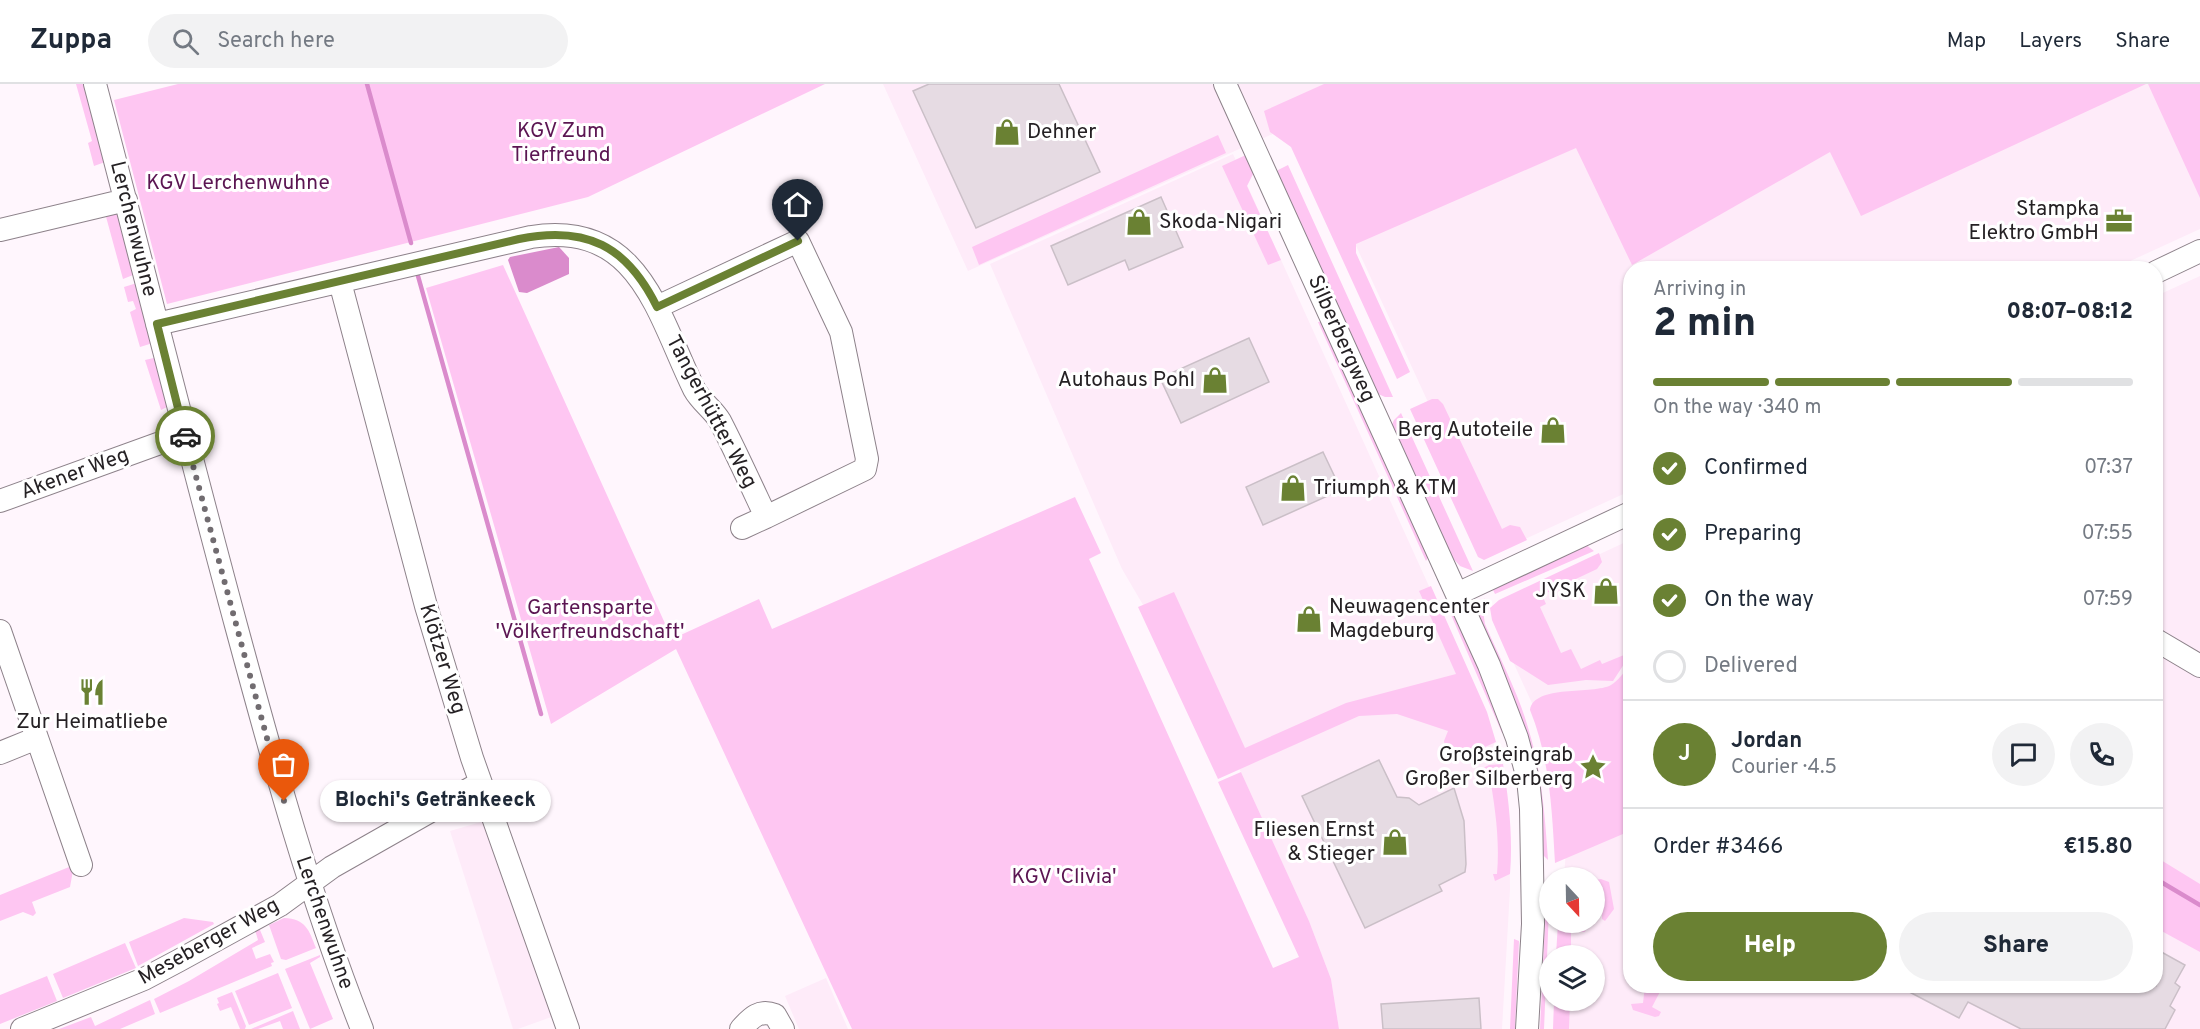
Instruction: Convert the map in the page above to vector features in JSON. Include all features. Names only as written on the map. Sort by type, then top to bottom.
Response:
[{"type":"street","name":"Lerchenwuhne","points":[[95,84],[184,434],[276,773],[329,946],[362,1029]]},
{"type":"street","name":"Silberbergweg","points":[[1225,84],[1505,703],[1528,779],[1532,809],[1534,891],[1527,1029]]},
{"type":"street","points":[[0,230],[126,200]]},
{"type":"street","name":"Tangerhütter Weg","points":[[157,324],[531,237],[561,234],[587,238],[612,250],[632,266],[646,285],[695,391],[720,421],[766,516]]},
{"type":"street","points":[[657,307],[798,241],[841,332],[867,462],[865,469],[742,528]]},
{"type":"street","points":[[2163,269],[2200,251]]},
{"type":"street","name":"Klötzer Weg","points":[[340,282],[426,606],[480,783],[568,1029]]},
{"type":"street","name":"Akener Weg","points":[[0,501],[184,434]]},
{"type":"street","points":[[1457,594],[1623,516]]},
{"type":"street","points":[[0,631],[81,865]]},
{"type":"street","points":[[2163,644],[2200,666]]},
{"type":"street","points":[[0,753],[37,738]]},
{"type":"street","name":"Meseberger Weg","points":[[22,1029],[162,970],[280,905],[332,867],[480,783]]},
{"type":"street","points":[[741,1029],[753,1017],[763,1013],[777,1018],[783,1029]]},
{"type":"shaded area","points":[[883,84],[2200,84],[2200,229],[2130,261],[1623,261],[1623,494],[1497,552],[1317,161],[1286,128],[968,271]]},
{"type":"shaded area","points":[[1233,154],[1462,659],[1501,761],[1509,815],[1510,889],[1502,1029],[1339,1029],[1331,979],[1309,921],[1241,772],[1122,569],[990,264]]},
{"type":"shaded area","points":[[559,247],[569,258],[569,274],[527,293],[519,292],[508,260],[510,257]]},
{"type":"shaded area","points":[[2200,276],[2200,1029],[1555,1029],[1556,1011],[1605,1011],[1605,945],[1560,945],[1560,933],[1605,933],[1605,867],[1565,867],[1566,850],[1587,824],[1494,620],[1497,602],[1623,543],[1623,993],[2163,993],[2163,293]]},
{"type":"shaded area","points":[[488,820],[554,1016],[518,1029],[513,1029],[450,831]]},
{"type":"shaded area","points":[[826,978],[848,1029],[799,1029],[785,996]]},
{"type":"green space","points":[[76,84],[89,84],[108,161],[94,166],[88,143],[92,141]]},
{"type":"green space","name":"KGV Lerchenwuhne","points":[[178,84],[825,84],[588,197],[167,304],[114,100]]},
{"type":"green space","points":[[1324,84],[2146,84],[1861,216],[1830,152],[1639,261],[1630,261],[1576,148],[1356,244],[1356,253],[1410,372],[1397,379],[1291,147],[1270,132],[1264,111]]},
{"type":"green space","points":[[2148,84],[2200,84],[2200,198]]},
{"type":"green space","points":[[1218,135],[1226,153],[979,265],[972,247]]},
{"type":"green space","points":[[1248,154],[1254,172],[1247,186],[1281,260],[1268,265],[1222,166]]},
{"type":"green space","points":[[1288,165],[1393,397],[1385,397],[1376,393],[1276,176],[1278,170]]},
{"type":"green space","points":[[113,212],[119,215],[138,273],[123,279],[105,213]]},
{"type":"green space","points":[[503,265],[672,639],[759,599],[772,629],[1075,497],[1101,553],[1089,559],[1273,968],[1299,957],[1218,782],[1241,772],[1309,921],[1331,979],[1339,1029],[852,1029],[676,649],[551,724],[426,288]]},
{"type":"green space","points":[[140,282],[156,342],[140,347],[130,312],[136,309],[133,301],[128,302],[124,287]]},
{"type":"green space","points":[[1318,322],[1324,322],[1430,554],[1426,561]]},
{"type":"green space","points":[[158,357],[159,376],[167,407],[161,410],[145,360]]},
{"type":"green space","points":[[1432,399],[1438,399],[1443,404],[1502,529],[1510,525],[1520,527],[1527,540],[1484,560],[1478,557],[1410,409]]},
{"type":"green space","points":[[1401,413],[1473,571],[1460,566],[1449,554],[1391,427]]},
{"type":"green space","points":[[1585,544],[1594,551],[1495,594],[1493,590],[1497,587]]},
{"type":"green space","points":[[1599,553],[1602,562],[1597,569],[1542,595],[1546,604],[1540,607],[1561,653],[1571,649],[1581,669],[1600,660],[1602,664],[1623,655],[1623,666],[1613,681],[1586,680],[1548,685],[1510,661],[1492,620],[1490,608],[1499,600]]},
{"type":"green space","points":[[1431,586],[1487,712],[1496,742],[1485,747],[1446,753],[1444,741],[1448,731],[1397,714],[1359,716],[1218,779],[1138,607],[1174,592],[1245,748],[1346,703],[1456,674],[1419,591]]},
{"type":"green space","points":[[1485,598],[1483,611],[1485,624],[1525,717],[1537,763],[1548,860],[1541,853],[1479,619],[1480,607]]},
{"type":"green space","points":[[1451,603],[1505,728],[1502,733],[1449,610]]},
{"type":"green space","points":[[1623,673],[1623,834],[1555,863],[1546,766],[1530,710],[1534,702],[1553,693],[1603,688]]},
{"type":"green space","points":[[1503,764],[1510,819],[1510,874],[1495,881],[1493,874],[1497,874],[1497,836],[1489,772],[1475,772],[1489,765]]},
{"type":"green space","points":[[2163,861],[2200,884],[2200,952],[2163,932]]},
{"type":"green space","points":[[74,865],[70,887],[32,902],[36,913],[33,916],[23,912],[0,921],[0,895]]},
{"type":"green space","points":[[1605,880],[1609,882],[1614,909],[1605,921]]},
{"type":"green space","points":[[184,918],[214,924],[138,966],[129,942]]},
{"type":"green space","points":[[284,918],[302,923],[316,948],[286,960],[281,959],[269,925]]},
{"type":"green space","points":[[255,930],[260,930],[265,942],[252,948],[256,959],[270,954],[274,962],[271,963],[272,966],[160,1013],[154,999],[258,940]]},
{"type":"green space","points":[[1544,933],[1548,933],[1548,945],[1544,945]]},
{"type":"green space","points":[[1557,933],[1571,933],[1571,945],[1557,945]]},
{"type":"green space","points":[[1514,939],[1519,941],[1515,1029],[1510,1029]]},
{"type":"green space","points":[[125,943],[136,968],[63,998],[53,974]]},
{"type":"green space","points":[[320,955],[310,963],[333,1019],[310,1029],[285,969]]},
{"type":"green space","points":[[278,973],[292,1008],[249,1025],[235,991]]},
{"type":"green space","points":[[47,976],[57,1001],[0,1024],[0,995]]},
{"type":"green space","points":[[232,992],[246,1026],[245,1029],[240,1029],[231,1007],[220,1011],[217,1004],[219,1003],[217,998]]},
{"type":"green space","points":[[1644,993],[1659,993],[1652,1007],[1661,1012],[1659,1016],[1655,1017],[1633,1010],[1631,1004],[1643,1003]]},
{"type":"green space","points":[[150,1000],[155,1014],[120,1029],[59,1029],[91,1017],[95,1026]]},
{"type":"green space","points":[[293,1011],[300,1029],[283,1029],[280,1021],[258,1029],[251,1029]]},
{"type":"green space","points":[[1541,1011],[1545,1011],[1544,1029],[1540,1029]]},
{"type":"green space","points":[[1554,1011],[1570,1011],[1569,1029],[1553,1029]]},
{"type":"building","name":"Dehner","points":[[929,84],[1059,84],[1100,172],[976,228],[913,91]]},
{"type":"building","name":"Skoda-Nigari","points":[[1161,197],[1183,247],[1129,270],[1125,260],[1068,285],[1051,246]]},
{"type":"building","name":"Autohaus Pohl","points":[[1249,338],[1269,382],[1181,423],[1160,378]]},
{"type":"building","name":"Triumph & KTM","points":[[1323,452],[1341,490],[1263,525],[1246,487]]},
{"type":"building","name":"Fliesen Ernst & Stieger","points":[[1379,760],[1397,797],[1409,798],[1419,805],[1454,788],[1464,821],[1466,864],[1465,872],[1439,885],[1442,891],[1365,928],[1302,796]]},
{"type":"building","points":[[2163,953],[2185,965],[2175,983],[2180,987],[2170,1006],[2175,1010],[2165,1029],[2021,1029],[1968,1002],[1959,1018],[1911,993],[2163,993]]},
{"type":"building","points":[[1479,998],[1481,1029],[1383,1029],[1381,1004]]},
{"type":"waterway","points":[[367,84],[411,243]]},
{"type":"waterway","points":[[418,276],[541,714]]},
{"type":"waterway","points":[[2163,883],[2200,905]]},
{"type":"way so far","points":[[185,436],[284,801]]},
{"type":"place","name":"Dehner","points":[[1007,132]]},
{"type":"place","name":"Stampka Elektro GmbH","points":[[2119,221]]},
{"type":"place","name":"Skoda-Nigari","points":[[1139,222]]},
{"type":"place","name":"Autohaus Pohl","points":[[1215,380]]},
{"type":"place","name":"Berg Autoteile","points":[[1553,430]]},
{"type":"place","name":"Triumph & KTM","points":[[1293,488]]},
{"type":"place","name":"JYSK","points":[[1606,591]]},
{"type":"place","name":"Neuwagencenter Magdeburg","points":[[1309,619]]},
{"type":"place","name":"Zur Heimatliebe","points":[[92,692]]},
{"type":"place","name":"Großsteingrab Großer Silberberg","points":[[1593,767]]},
{"type":"place","name":"Blochi's Getränkeeck","points":[[284,801]]},
{"type":"place","name":"Fliesen Ernst & Stieger","points":[[1395,842]]},
{"type":"route","points":[[185,436],[157,324],[519,239],[556,234],[587,238],[619,255],[632,266],[657,307],[798,241]]},
{"type":"park label","name":"KGV Zum Tierfreund","points":[[561,143]]},
{"type":"park label","name":"Gartensparte 'Völkerfreundschaft'","points":[[590,620]]},
{"type":"park label","name":"KGV 'Clivia'","points":[[1064,877]]}]
